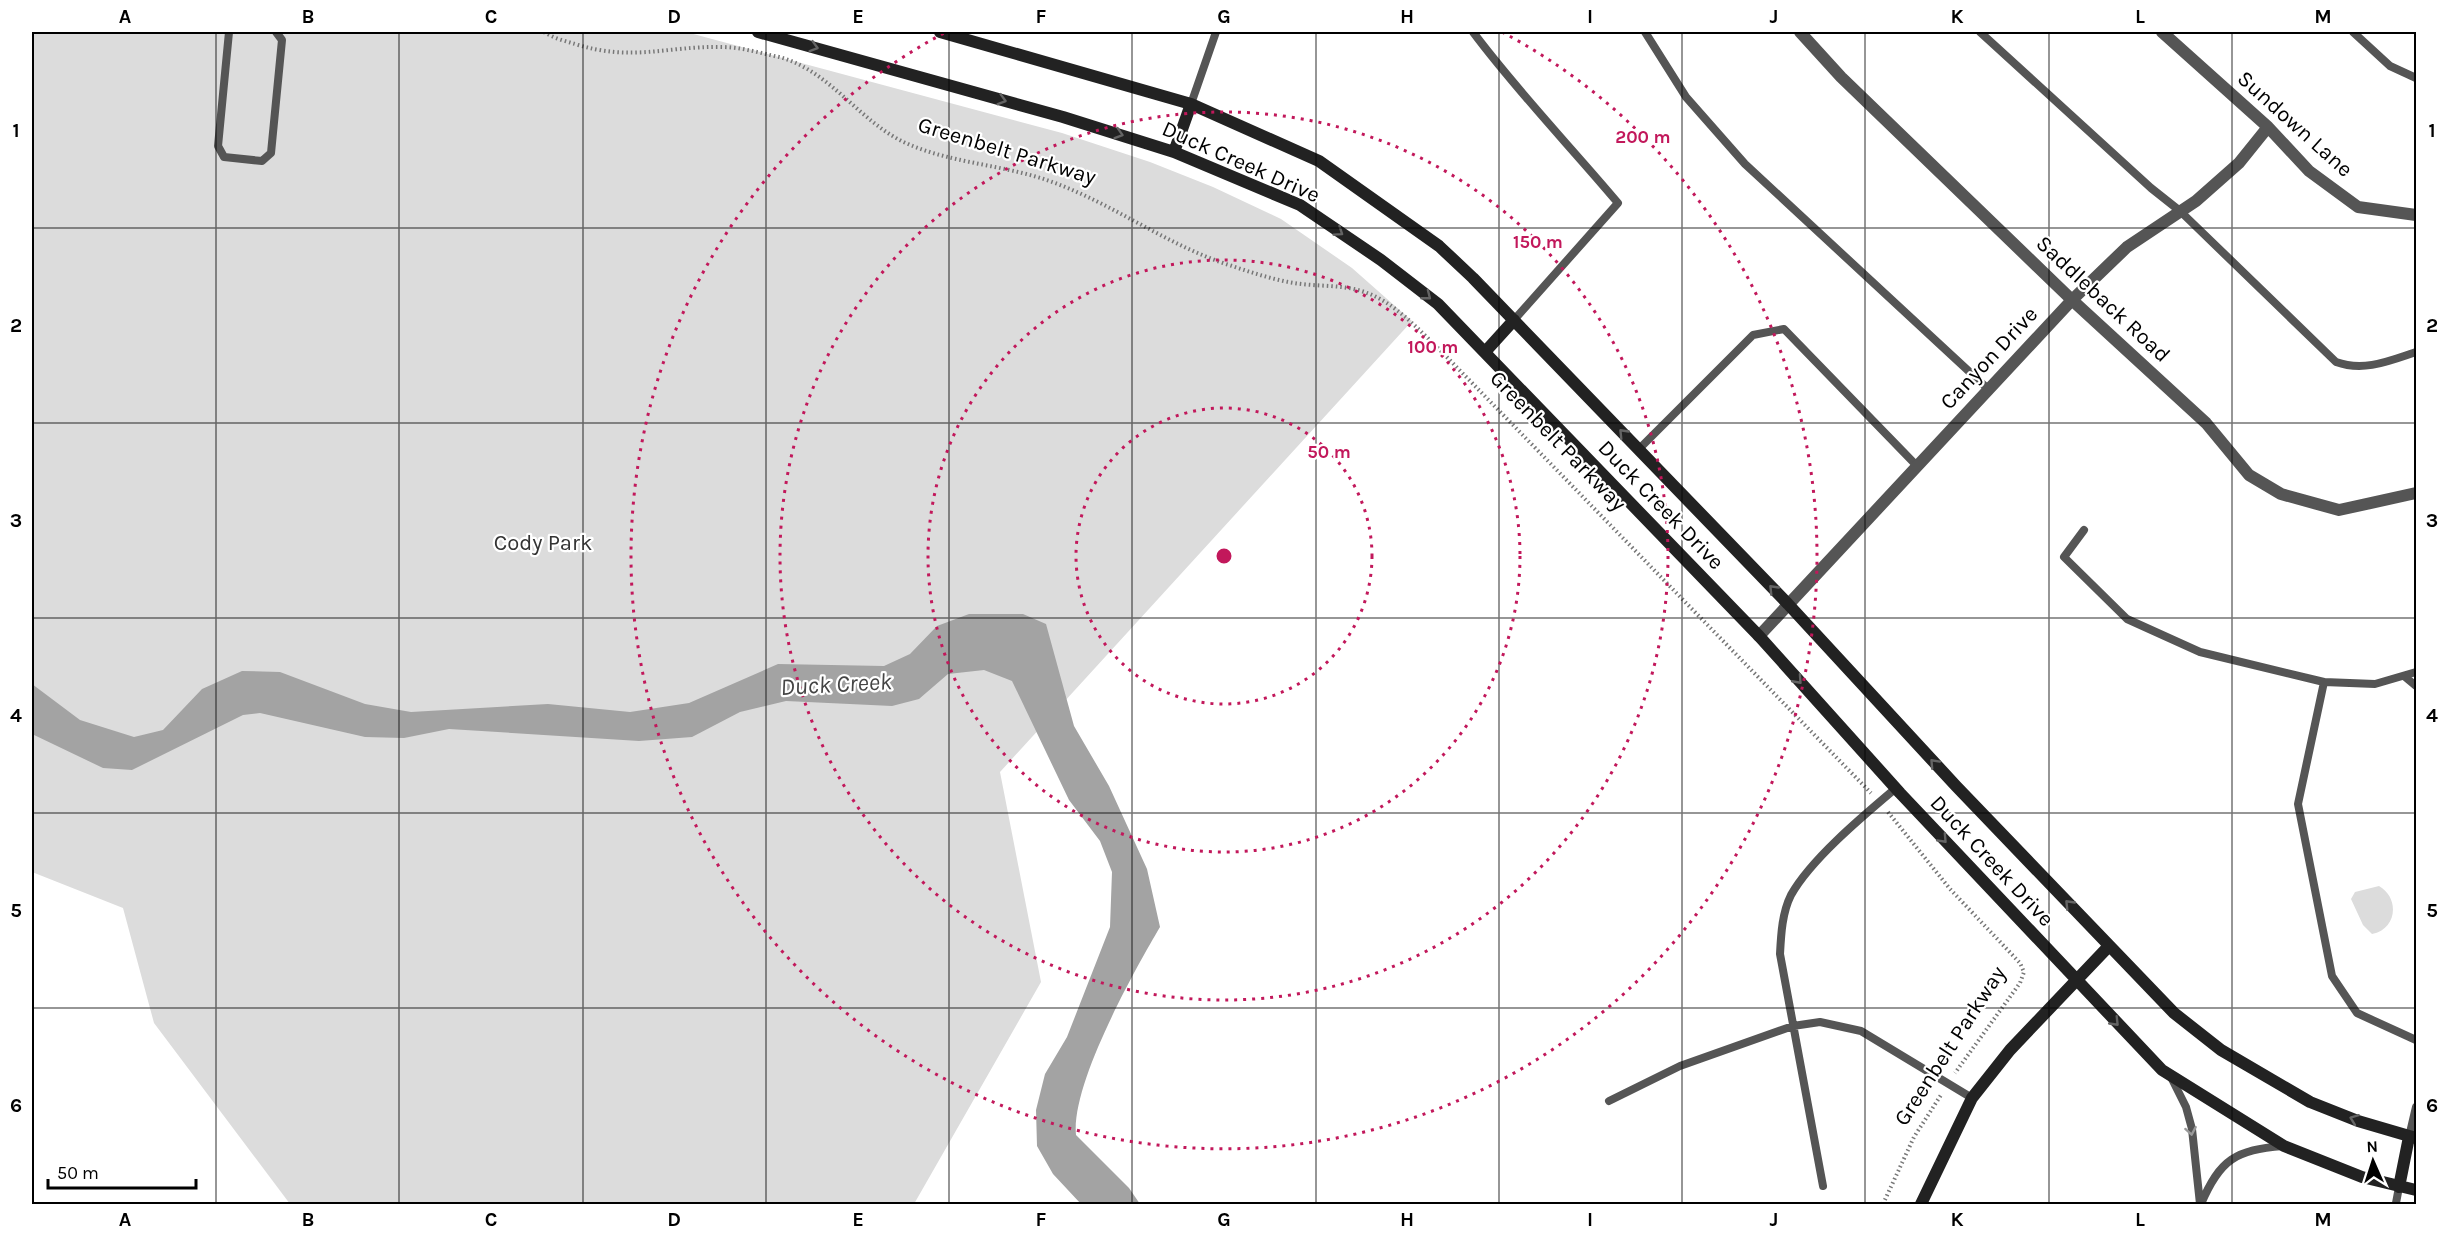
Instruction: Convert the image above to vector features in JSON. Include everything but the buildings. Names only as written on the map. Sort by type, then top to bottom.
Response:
[{"type":"main road","name":"Duck Creek Drive","points":[[758,32],[1063,117],[1174,152],[1300,205],[1381,260],[1438,304],[1485,352],[1759,636],[1896,788],[2170,1077],[2284,1146],[2362,1177],[2416,1190]]},
{"type":"main road","name":"Duck Creek Drive","points":[[940,32],[1191,104],[1319,161],[1439,246],[1514,320],[1788,604],[1956,786],[2174,1013],[2221,1050],[2310,1102],[2358,1121],[2413,1137]]},
{"type":"main road","points":[[1174,152],[1191,104]]},
{"type":"main road","points":[[1485,352],[1514,320]]},
{"type":"main road","points":[[1921,1204],[1972,1098],[2010,1050],[2075,979],[2109,946]]},
{"type":"main road","points":[[2399,1187],[2413,1137]]},
{"type":"street","name":"Saddleback Road","points":[[1800,32],[1841,77],[2072,300],[2206,423],[2249,475],[2281,494],[2339,510],[2416,493]]},
{"type":"street","name":"Sundown Lane","points":[[2162,32],[2268,127],[2309,171],[2358,207],[2416,215]]},
{"type":"street","name":"Canyon Drive","points":[[1759,636],[2072,300],[2127,247],[2180,211],[2239,163],[2268,127]]},
{"type":"lane","points":[[229,32],[218,146],[224,157],[262,161],[271,153],[282,40],[276,32]]},
{"type":"lane","points":[[1191,104],[1216,32]]},
{"type":"lane","points":[[1473,32],[1499,67],[1618,203],[1514,320]]},
{"type":"lane","points":[[1645,32],[1686,97],[1745,164],[1988,389]]},
{"type":"lane","points":[[1980,32],[2151,188],[2180,211],[2336,362],[2351,367],[2369,367],[2416,352]]},
{"type":"lane","points":[[2353,32],[2390,66],[2416,78]]},
{"type":"lane","points":[[1638,449],[1753,335],[1784,329],[1917,466]]},
{"type":"lane","points":[[2084,530],[2064,557],[2127,619],[2200,652],[2324,682],[2375,684],[2416,672]]},
{"type":"lane","points":[[2404,676],[2416,686]]},
{"type":"lane","points":[[2324,682],[2298,804],[2332,976],[2357,1013],[2416,1040]]},
{"type":"lane","points":[[1823,1186],[1780,954],[1782,924],[1791,895],[1817,861],[1896,788]]},
{"type":"lane","points":[[1609,1101],[1680,1066],[1793,1026],[1820,1022],[1861,1031],[1972,1098]]},
{"type":"lane","points":[[2170,1077],[2186,1107],[2192,1129],[2201,1204]]},
{"type":"lane","points":[[2413,1137],[2416,1107]]},
{"type":"lane","points":[[2201,1204],[2211,1180],[2229,1159],[2255,1148],[2284,1146]]},
{"type":"lane","points":[[2395,1204],[2399,1187]]},
{"type":"path","name":"Greenbelt Parkway","points":[[544,32],[600,52],[626,55],[720,47],[783,58],[813,74],[875,125],[896,139],[922,150],[1002,167],[1053,182],[1099,200],[1188,248],[1242,269],[1294,283],[1348,288],[1381,300],[1412,323],[1880,802],[1950,889],[2020,963],[2024,972],[2020,983],[1978,1038],[1914,1137],[1883,1204]]},
{"type":"green space","name":"Cody Park","points":[[32,32],[686,32],[1062,133],[1150,162],[1213,187],[1281,219],[1352,268],[1412,321],[1000,772],[1041,982],[914,1204],[290,1204],[154,1023],[123,908],[32,872]]},
{"type":"green space","points":[[2379,886],[2390,898],[2393,913],[2387,926],[2372,934],[2363,925],[2351,899],[2355,892]]},
{"type":"water","name":"Duck Creek","points":[[969,614],[1023,614],[1046,624],[1074,726],[1109,786],[1147,869],[1160,927],[1120,1000],[1093,1059],[1077,1113],[1076,1135],[1129,1188],[1140,1204],[1081,1204],[1053,1174],[1037,1146],[1036,1110],[1045,1074],[1067,1037],[1110,927],[1112,872],[1100,841],[1069,800],[1012,681],[984,670],[948,674],[919,699],[892,706],[786,701],[740,712],[692,737],[639,741],[449,729],[404,738],[365,737],[260,713],[243,715],[132,770],[103,768],[32,734],[32,684],[80,720],[134,737],[163,730],[202,689],[242,671],[280,672],[365,704],[411,712],[548,704],[630,712],[689,703],[778,664],[884,666],[910,654],[937,626]]}]
